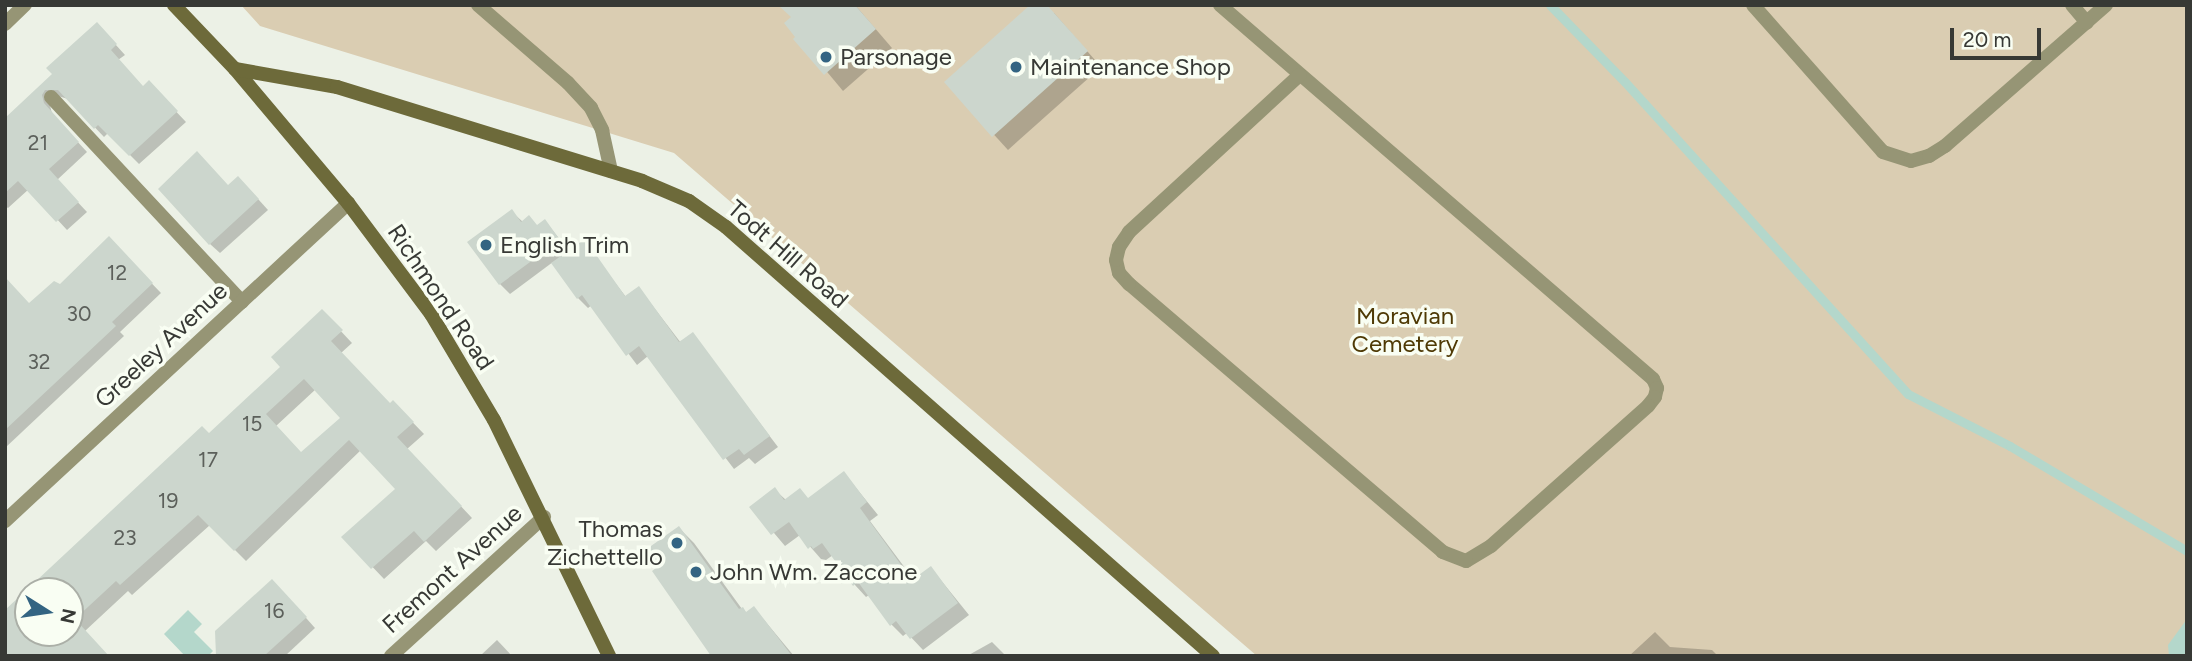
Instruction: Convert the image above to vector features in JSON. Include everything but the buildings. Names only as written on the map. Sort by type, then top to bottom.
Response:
[{"type":"street","points":[[5,24],[25,5]]},
{"type":"street","name":"Richmond Road","points":[[174,5],[235,69],[348,203],[431,314],[494,420],[544,517],[609,656]]},
{"type":"street","points":[[478,5],[568,83],[591,108],[602,130],[611,171]]},
{"type":"street","points":[[1220,5],[1646,372],[1657,388],[1656,397],[1648,407],[1479,556],[1466,561],[1443,552],[1139,293],[1119,273],[1116,260],[1119,247],[1129,232],[1300,75]]},
{"type":"street","points":[[1752,5],[1883,152],[1911,161],[1929,156],[1945,146],[2106,5]]},
{"type":"street","points":[[2072,5],[2087,23]]},
{"type":"street","name":"Todt Hill Road","points":[[235,69],[337,87],[611,171],[689,201],[726,227],[1213,656]]},
{"type":"street","points":[[51,97],[242,302]]},
{"type":"street","name":"Greeley Avenue","points":[[5,521],[348,203]]},
{"type":"street","name":"Fremont Avenue","points":[[391,656],[544,517]]},
{"type":"green space","name":"Moravian Cemetery","points":[[241,5],[2187,5],[2187,656],[1257,656],[674,153],[260,26]]},
{"type":"water","points":[[188,610],[202,624],[194,632],[213,651],[208,656],[185,656],[164,634]]},
{"type":"water","points":[[2187,619],[2187,656],[2169,656],[2168,645]]},
{"type":"waterway","points":[[1550,5],[1625,82],[1908,394],[2010,446],[2187,551]]},
{"type":"place","name":"Parsonage","points":[[826,57]]},
{"type":"place","name":"Maintenance Shop","points":[[1016,67]]},
{"type":"place","name":"English Trim","points":[[486,245]]},
{"type":"place","name":"Thomas Zichettello","points":[[677,543]]},
{"type":"place","name":"John Wm. Zaccone","points":[[696,572]]}]
